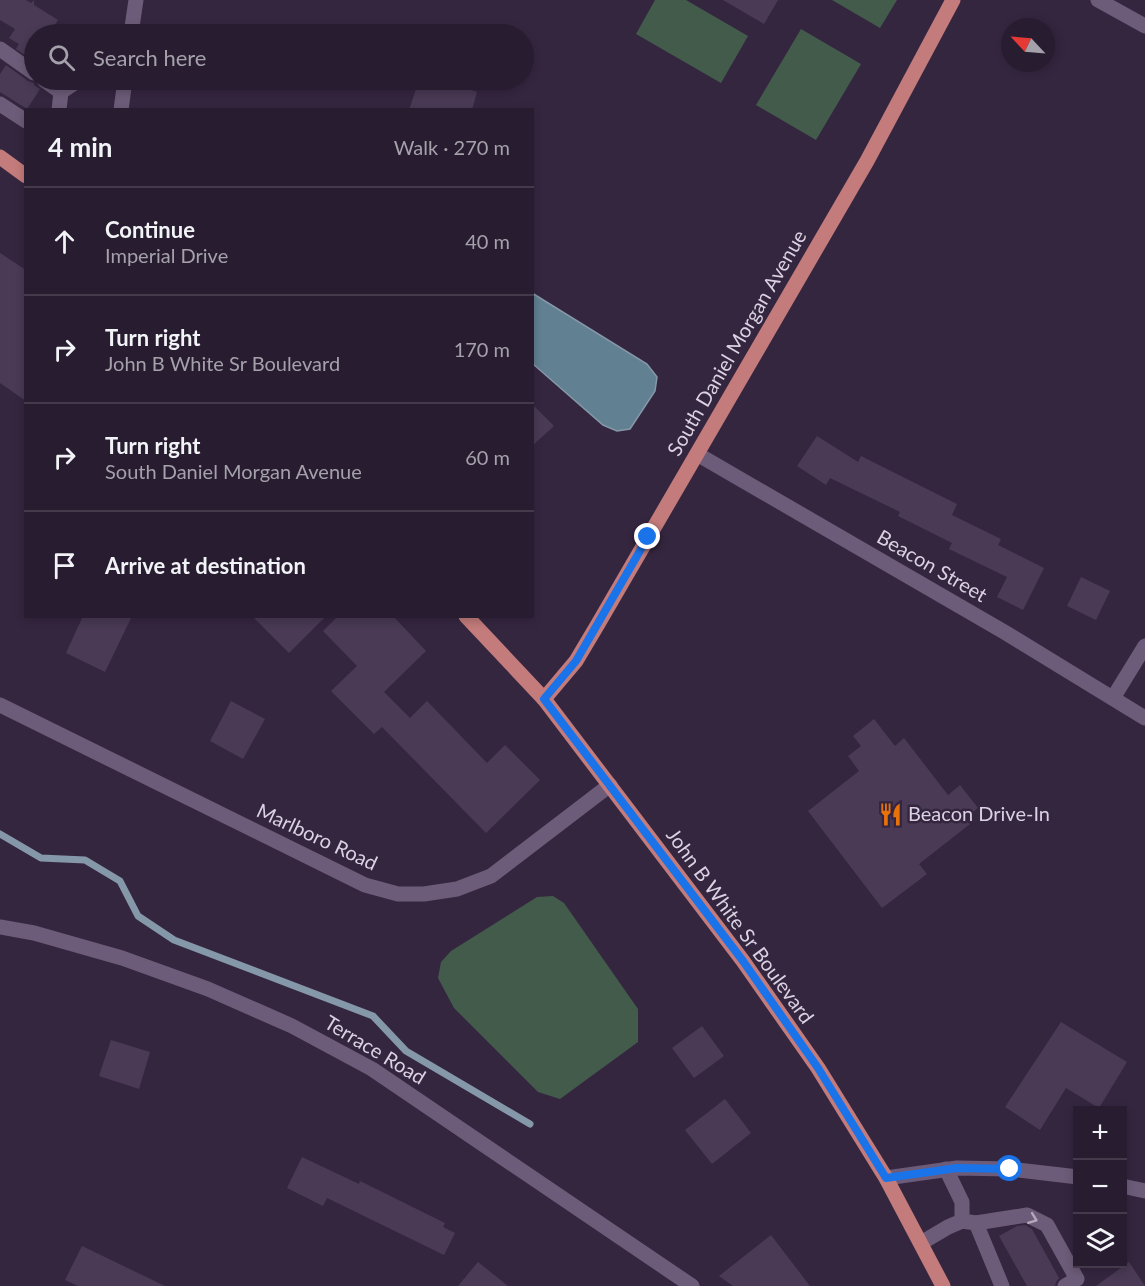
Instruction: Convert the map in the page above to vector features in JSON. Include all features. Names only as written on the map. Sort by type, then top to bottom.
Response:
[{"type":"main road","name":"South Daniel Morgan Avenue","points":[[544,699],[576,661],[867,161],[954,0]]},
{"type":"main road","points":[[0,157],[24,175]]},
{"type":"main road","name":"John B White Sr Boulevard","points":[[468,618],[544,699],[743,961],[818,1068],[886,1178],[943,1286]]},
{"type":"street","points":[[132,24],[136,0]]},
{"type":"street","points":[[1098,0],[1145,26]]},
{"type":"street","points":[[0,49],[24,66]]},
{"type":"street","points":[[59,108],[61,92],[64,90]]},
{"type":"street","points":[[121,108],[124,90]]},
{"type":"street","points":[[0,104],[24,120]]},
{"type":"street","name":"Beacon Street","points":[[697,454],[1006,633],[1145,718]]},
{"type":"street","points":[[1113,698],[1145,646]]},
{"type":"street","name":"Marlboro Road","points":[[0,705],[365,885],[398,894],[424,894],[457,889],[491,876],[610,784]]},
{"type":"street","name":"Terrace Road","points":[[0,927],[34,933],[122,958],[208,989],[292,1026],[372,1069],[692,1286]]},
{"type":"street","points":[[886,1178],[957,1168],[1010,1169],[1073,1177]]},
{"type":"street","points":[[946,1169],[969,1222],[1002,1286]]},
{"type":"street","points":[[1127,1187],[1145,1191]]},
{"type":"street","points":[[921,1243],[948,1227],[1027,1215],[1047,1225],[1077,1279],[1065,1286]]},
{"type":"green space","points":[[655,0],[686,0],[748,36],[721,83],[636,34]]},
{"type":"green space","points":[[832,0],[897,0],[880,28]]},
{"type":"green space","points":[[801,29],[861,64],[816,140],[756,105]]},
{"type":"green space","points":[[553,896],[564,903],[638,1009],[638,1042],[560,1099],[538,1092],[454,1008],[438,978],[441,962],[451,951],[537,897]]},
{"type":"water","points":[[534,294],[647,364],[657,377],[655,391],[630,429],[617,431],[603,425],[534,365]]},
{"type":"building","points":[[0,0],[26,0],[31,3],[34,0],[34,5],[58,20],[55,24],[24,24],[24,54],[16,49],[19,44],[9,38],[15,29],[0,20]]},
{"type":"building","points":[[723,0],[778,0],[764,24]]},
{"type":"building","points":[[6,65],[24,78],[24,90],[39,90],[28,108],[0,92],[0,74]]},
{"type":"building","points":[[416,90],[472,90],[477,92],[473,108],[410,108]]},
{"type":"building","points":[[0,253],[24,269],[24,400],[0,383]]},
{"type":"building","points":[[534,406],[554,426],[534,444]]},
{"type":"building","points":[[817,436],[858,462],[861,456],[957,504],[952,515],[1001,539],[998,545],[1044,568],[1023,610],[997,597],[1007,577],[949,549],[952,543],[898,516],[900,512],[830,478],[826,485],[797,466]]},
{"type":"building","points":[[1081,577],[1110,591],[1096,620],[1067,606]]},
{"type":"building","points":[[82,618],[131,618],[105,672],[66,653]]},
{"type":"building","points":[[254,618],[324,618],[289,653]]},
{"type":"building","points":[[336,618],[395,618],[426,651],[384,692],[410,718],[427,701],[487,763],[505,745],[540,780],[486,833],[382,727],[374,734],[331,691],[357,666],[323,631]]},
{"type":"building","points":[[231,701],[265,719],[243,759],[210,741]]},
{"type":"building","name":"Beacon Drive-In","points":[[874,719],[895,746],[904,738],[948,795],[960,785],[978,808],[965,818],[970,824],[919,864],[927,874],[882,908],[808,811],[859,771],[848,756],[861,746],[853,736]]},
{"type":"building","points":[[1061,1022],[1127,1062],[1100,1106],[1096,1106],[1066,1088],[1040,1130],[1005,1107]]},
{"type":"building","points":[[702,1026],[724,1056],[694,1078],[672,1048]]},
{"type":"building","points":[[111,1040],[150,1052],[139,1089],[99,1076]]},
{"type":"building","points":[[725,1099],[751,1133],[712,1164],[685,1130]]},
{"type":"building","points":[[302,1157],[359,1184],[360,1181],[445,1223],[443,1227],[455,1233],[444,1255],[327,1198],[323,1206],[287,1188]]},
{"type":"building","points":[[1025,1225],[1032,1229],[1059,1278],[1055,1286],[1027,1286],[999,1236],[1017,1226]]},
{"type":"building","points":[[771,1235],[810,1286],[733,1286],[719,1276]]},
{"type":"building","points":[[82,1246],[165,1286],[78,1286],[65,1280]]},
{"type":"building","points":[[478,1262],[508,1286],[458,1286]]},
{"type":"building","points":[[1129,1262],[1145,1286],[1096,1286],[1121,1268],[1127,1268]]},
{"type":"waterway","points":[[0,834],[41,858],[85,860],[120,881],[138,916],[174,940],[373,1016],[406,1051],[530,1124]]},
{"type":"place","name":"Beacon Drive-In","points":[[890,814]]},
{"type":"route","points":[[648,537],[576,661],[544,699],[743,961],[818,1068],[886,1178],[957,1168],[1010,1169]]}]
